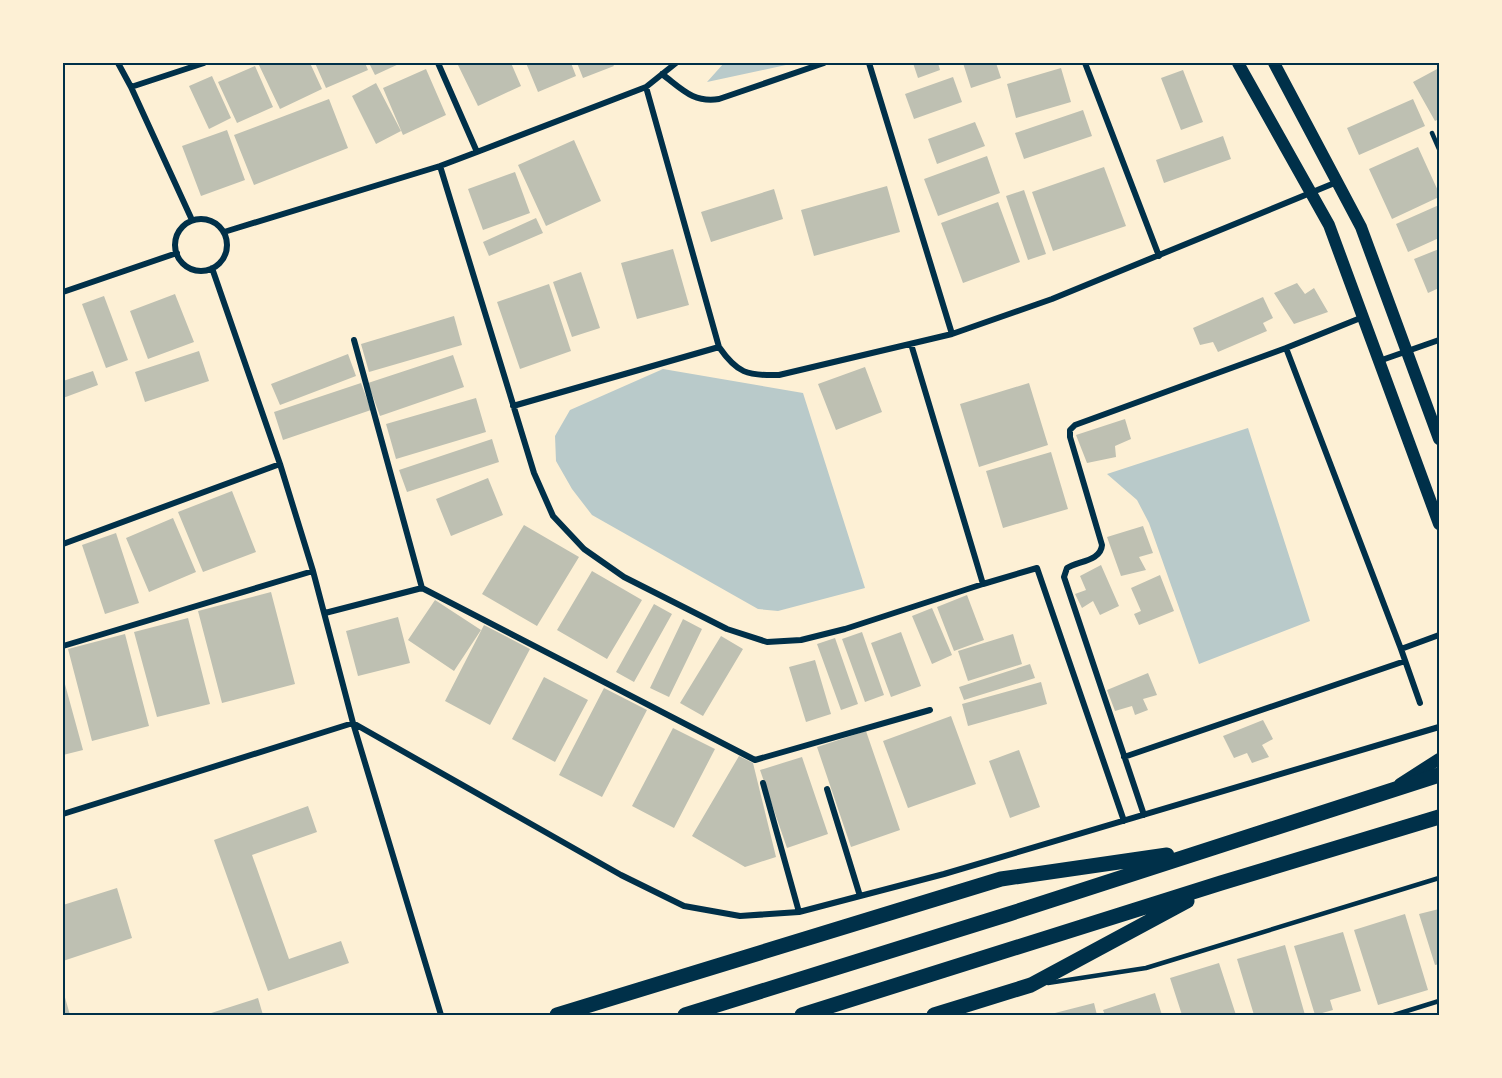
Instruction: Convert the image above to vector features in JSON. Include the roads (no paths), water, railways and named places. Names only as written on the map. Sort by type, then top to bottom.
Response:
[{"type":"main road","points":[[1238,63],[1329,225],[1439,524]]},
{"type":"main road","points":[[1274,63],[1360,227],[1439,438]]},
{"type":"main road","points":[[1389,791],[1439,759]]},
{"type":"main road","points":[[685,1015],[1009,914],[1439,775]]},
{"type":"main road","points":[[802,1015],[1439,817]]},
{"type":"main road","points":[[557,1015],[1001,879],[1210,849]]},
{"type":"main road","points":[[934,1015],[1031,985],[1221,883]]},
{"type":"street","points":[[118,63],[192,220]]},
{"type":"street","points":[[131,87],[204,63]]},
{"type":"street","points":[[438,63],[477,152]]},
{"type":"street","points":[[224,232],[440,166],[646,87],[676,63]]},
{"type":"street","points":[[662,74],[690,96],[706,101],[719,99],[824,63]]},
{"type":"street","points":[[869,63],[952,334]]},
{"type":"street","points":[[1086,63],[1159,256]]},
{"type":"street","points":[[646,87],[719,347],[732,365],[755,376],[778,375],[952,334],[1052,299],[1337,182]]},
{"type":"street","points":[[440,166],[534,473],[553,516],[584,549],[624,577],[727,629],[767,642],[801,639],[845,629],[1037,568],[1124,821]]},
{"type":"street","points":[[192,220],[212,221],[224,232],[227,241],[227,250],[221,261],[203,271],[193,269],[183,263],[177,253],[175,243],[177,234],[192,220]]},
{"type":"street","points":[[63,292],[177,253]]},
{"type":"street","points":[[212,268],[280,464],[313,571],[353,723],[441,1015]]},
{"type":"street","points":[[1144,815],[1064,577],[1067,568],[1073,564],[1097,556],[1101,552],[1102,545],[1070,437],[1070,430],[1075,425],[1286,348],[1363,317]]},
{"type":"street","points":[[354,340],[422,588]]},
{"type":"street","points":[[1379,360],[1439,340]]},
{"type":"street","points":[[911,344],[983,584]]},
{"type":"street","points":[[513,406],[719,347]]},
{"type":"street","points":[[1286,348],[1420,703]]},
{"type":"street","points":[[64,542],[280,464]]},
{"type":"street","points":[[63,646],[313,571]]},
{"type":"street","points":[[325,613],[422,588],[755,760],[930,710]]},
{"type":"street","points":[[1401,649],[1439,635]]},
{"type":"street","points":[[1124,757],[1405,661]]},
{"type":"street","points":[[63,814],[353,723],[621,875],[684,906],[740,916],[799,912],[860,896],[1124,821],[1439,727]]},
{"type":"street","points":[[763,783],[799,912]]},
{"type":"street","points":[[827,789],[860,896]]},
{"type":"lane","points":[[1432,133],[1439,149]]},
{"type":"lane","points":[[1031,985],[1146,968],[1439,878]]},
{"type":"lane","points":[[1394,1015],[1439,1001]]}]
